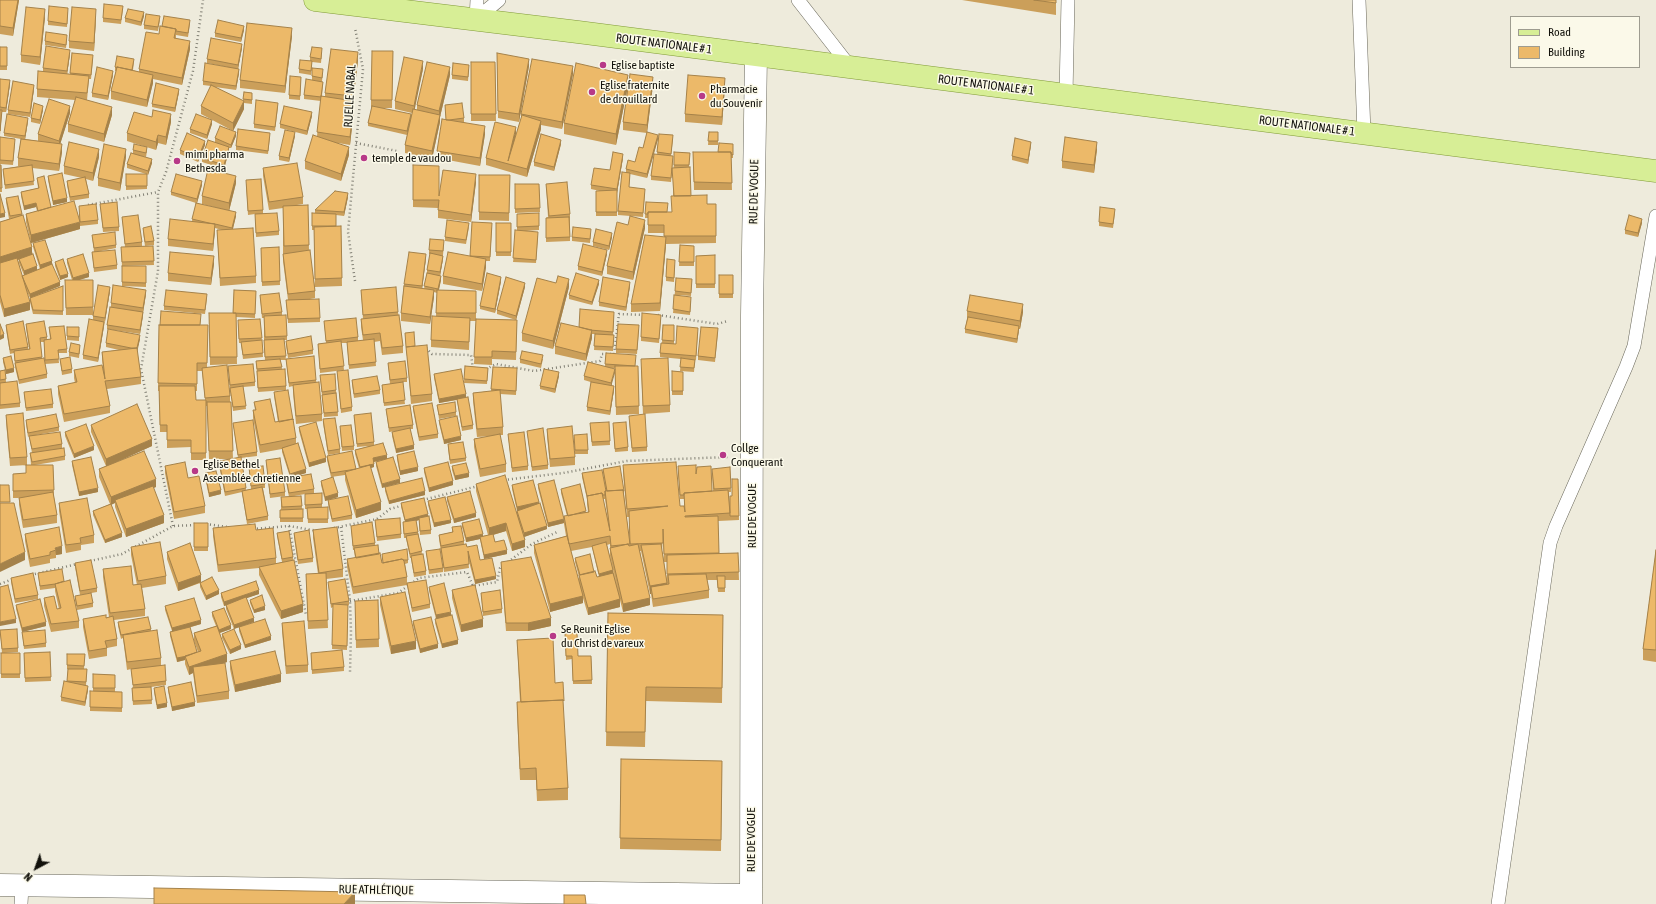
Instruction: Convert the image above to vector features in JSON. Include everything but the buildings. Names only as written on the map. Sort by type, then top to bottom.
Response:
[{"type":"main road","name":"ROUTE NATIONALE # 1","points":[[315,0],[350,4],[476,10],[756,56],[1656,171]]},
{"type":"street","name":"RUE DE VOGUE","points":[[751,900],[752,315],[756,56]]},
{"type":"street","name":"RUE ATHLÉTIQUE","points":[[0,885],[22,895],[751,900]]},
{"type":"lane","points":[[476,10],[499,0]]},
{"type":"lane","points":[[798,0],[851,68]]},
{"type":"lane","points":[[1066,95],[1068,0]]},
{"type":"lane","points":[[1358,0],[1364,133]]},
{"type":"lane","points":[[1498,904],[1550,543],[1634,346],[1656,216]]},
{"type":"path","points":[[173,526],[141,369],[158,271],[158,192],[166,172],[193,71],[203,0]]},
{"type":"path","name":"RUELLE NABAL","points":[[350,4],[363,69],[348,232],[354,281]]},
{"type":"path","name":"RUELLE NABAL","points":[[356,143],[397,151]]},
{"type":"path","points":[[84,206],[158,192]]},
{"type":"path","points":[[426,348],[432,354],[471,355],[472,369],[487,369],[496,364],[534,371],[600,362],[602,354],[614,354],[619,314],[651,315]]},
{"type":"path","points":[[657,315],[717,324],[752,315]]},
{"type":"path","points":[[502,480],[563,473],[627,461],[752,456]]},
{"type":"path","points":[[422,500],[481,485]]},
{"type":"path","points":[[334,528],[377,519],[390,509],[409,504]]},
{"type":"path","points":[[85,562],[122,554],[173,526],[208,524],[230,527]]},
{"type":"path","points":[[289,526],[306,615]]},
{"type":"path","points":[[252,529],[289,526],[318,531]]},
{"type":"path","points":[[341,527],[350,601],[350,672]]},
{"type":"path","points":[[350,601],[398,593],[419,578],[468,572],[473,586],[497,582],[500,568],[532,544],[557,532]]},
{"type":"path","points":[[27,576],[78,564]]},
{"type":"path","points":[[0,584],[19,577]]},
{"type":"place","name":"Eglise baptiste","points":[[603,65]]},
{"type":"place","name":"Eglise fraternite de drouillard","points":[[592,92]]},
{"type":"place","name":"Pharmacie du Souvenir","points":[[702,96]]},
{"type":"place","name":"temple de vaudou","points":[[364,158]]},
{"type":"place","name":"mimi pharma Bethesda","points":[[177,161]]},
{"type":"place","name":"Collge Conquerant","points":[[723,455]]},
{"type":"place","name":"Eglise Bethel Assemblée chretienne","points":[[195,471]]},
{"type":"place","name":"Se Reunit Eglise du Christ de vareux","points":[[553,636]]}]
